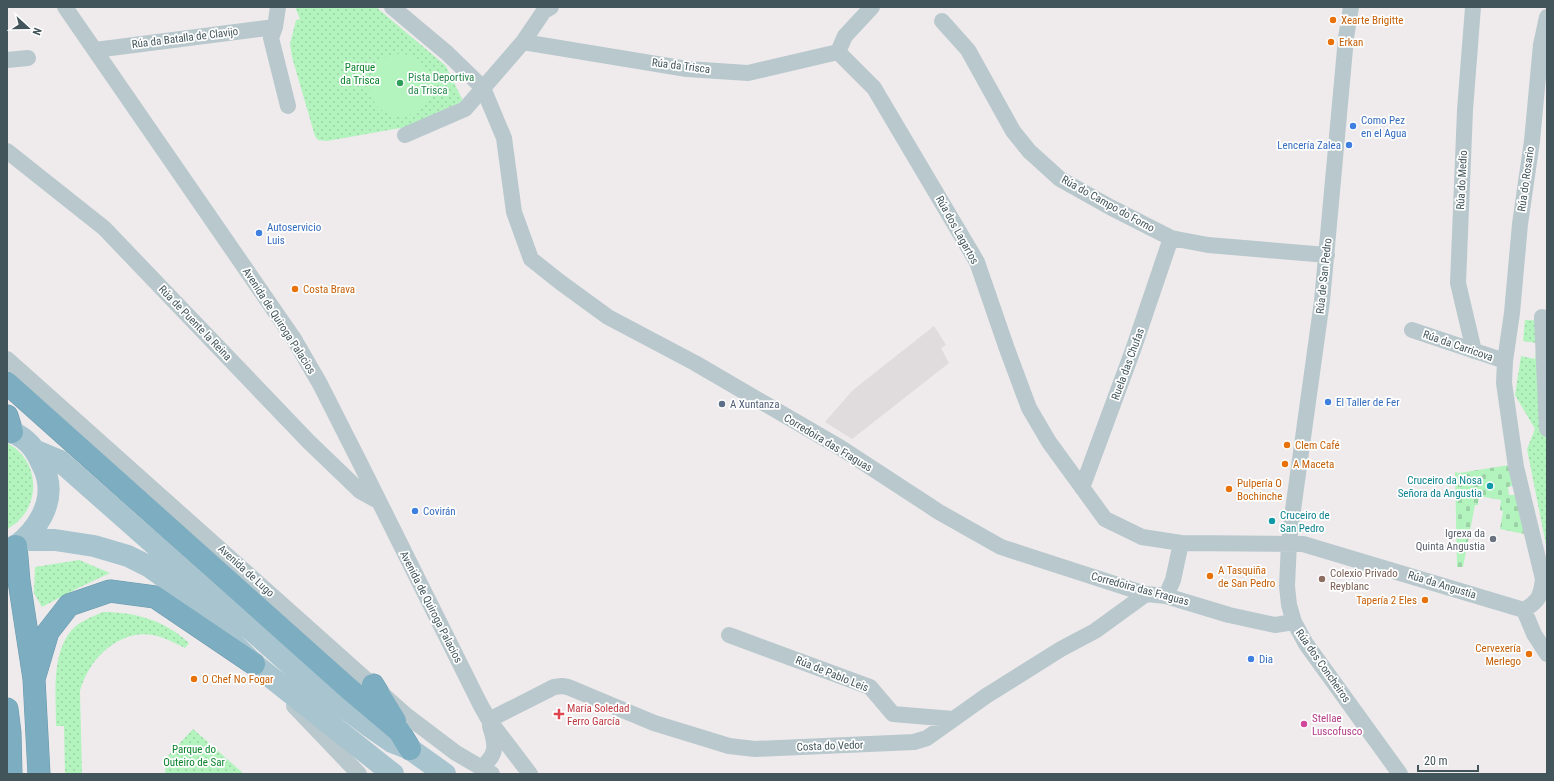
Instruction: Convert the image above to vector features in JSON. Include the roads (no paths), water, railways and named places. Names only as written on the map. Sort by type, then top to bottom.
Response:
[{"type":"highway","points":[[7,383],[204,560],[395,727]]},
{"type":"highway","points":[[16,545],[19,581],[34,679],[40,774]]},
{"type":"highway","points":[[34,679],[48,632],[69,605],[110,591],[155,598],[254,664]]},
{"type":"highway","points":[[373,685],[395,727]]},
{"type":"highway","points":[[7,709],[10,733],[11,774]]},
{"type":"main road","points":[[9,426],[36,451],[48,477],[48,494],[45,512],[35,528],[16,545]]},
{"type":"main road","points":[[36,451],[60,461],[308,680],[395,727],[445,774]]},
{"type":"main road","points":[[16,545],[54,540],[94,546],[128,556],[150,567],[175,585],[254,664],[392,774]]},
{"type":"street","name":"Avenida de Quiroga Palacios","points":[[65,7],[294,339],[324,391],[489,720],[530,774]]},
{"type":"street","points":[[278,7],[275,27],[271,38],[288,106]]},
{"type":"street","name":"Corredoira das Fraguas","points":[[392,7],[447,54],[483,88],[504,138],[514,212],[531,259],[608,317],[695,363],[841,448],[939,512],[1001,547],[1146,594],[1166,596],[1229,615],[1275,625],[1294,622]]},
{"type":"street","points":[[405,135],[465,109],[523,42],[544,11],[551,7]]},
{"type":"street","points":[[838,52],[845,36],[872,7]]},
{"type":"street","name":"Rúa de San Pedro","points":[[1289,543],[1322,301],[1350,7]]},
{"type":"street","name":"Rúa do Medio","points":[[1473,7],[1465,110],[1458,283],[1474,351]]},
{"type":"street","name":"Rúa do Rosario","points":[[1546,576],[1516,467],[1504,383],[1520,224],[1547,17]]},
{"type":"street","name":"Rúa do Campo do Forno","points":[[942,22],[968,50],[1014,131],[1029,151],[1060,179],[1110,207],[1171,238],[1208,245],[1327,255]]},
{"type":"street","name":"Rúa da Batalla de Clavijo","points":[[95,50],[275,27]]},
{"type":"street","name":"Rúa da Trisca","points":[[523,42],[687,69],[748,74],[838,52]]},
{"type":"street","name":"Rúa dos Lagartos","points":[[838,52],[874,88],[977,262],[1029,408],[1050,442],[1082,488],[1105,519],[1142,537],[1181,543]]},
{"type":"street","points":[[7,60],[28,58]]},
{"type":"street","name":"Rúa de Puente la Reina","points":[[7,151],[104,228],[309,442],[360,491],[378,501]]},
{"type":"street","name":"Ruela das Chufas","points":[[1082,488],[1133,350],[1171,238]]},
{"type":"street","points":[[1542,317],[1547,429]]},
{"type":"street","name":"Rúa da Carricova","points":[[1412,330],[1506,361]]},
{"type":"street","name":"Avenida de Lugo","points":[[7,359],[373,685]]},
{"type":"street","points":[[1166,596],[1173,580],[1181,543]]},
{"type":"street","name":"Rúa da Angustia","points":[[1181,543],[1303,544],[1524,610]]},
{"type":"street","name":"Rúa dos Concheiros","points":[[1289,543],[1287,586],[1289,605],[1294,622],[1306,644],[1400,774]]},
{"type":"street","points":[[1546,576],[1541,594],[1533,604],[1524,610],[1534,634],[1547,654]]},
{"type":"street","name":"Costa do Vedor","points":[[489,720],[554,687],[562,686],[568,687],[654,723],[729,746],[741,748],[755,749],[904,743],[927,738],[986,696],[1061,649],[1095,631],[1146,594]]},
{"type":"street","name":"Rúa de Pablo Leis","points":[[729,635],[870,687],[893,714],[952,720]]},
{"type":"street","points":[[254,664],[359,774]]},
{"type":"street","name":"Avenida de Quiroga Palacios","points":[[487,771],[489,761],[494,752],[495,743],[489,720]]},
{"type":"street","points":[[395,727],[456,753],[487,771]]},
{"type":"place","name":"Xearte Brigitte","points":[[1333,20]]},
{"type":"place","name":"Erkan","points":[[1331,42]]},
{"type":"place","name":"Pista Deportiva da Trisca","points":[[400,83]]},
{"type":"place","name":"Como Pez en el Agua","points":[[1353,126]]},
{"type":"place","name":"Lencería Zalea","points":[[1349,145]]},
{"type":"place","name":"Autoservicio Luis","points":[[259,233]]},
{"type":"place","name":"Costa Brava","points":[[295,289]]},
{"type":"place","name":"El Taller de Fer","points":[[1328,402]]},
{"type":"place","name":"A Xuntanza","points":[[722,404]]},
{"type":"place","name":"Clem Café","points":[[1287,445]]},
{"type":"place","name":"A Maceta","points":[[1285,464]]},
{"type":"place","name":"Cruceiro da Nosa Señora da Angustia","points":[[1490,486]]},
{"type":"place","name":"Pulpería O Bochinche","points":[[1229,489]]},
{"type":"place","name":"Covirán","points":[[415,511]]},
{"type":"place","name":"Cruceiro de San Pedro","points":[[1272,521]]},
{"type":"place","name":"Igrexa da Quinta Angustia","points":[[1493,539]]},
{"type":"place","name":"A Tasquiña de San Pedro","points":[[1210,576]]},
{"type":"place","name":"Colexio Privado Reyblanc","points":[[1322,579]]},
{"type":"place","name":"Tapería 2 Eles","points":[[1425,600]]},
{"type":"place","name":"Cervexería Merlego","points":[[1529,654]]},
{"type":"place","name":"Dia","points":[[1251,659]]},
{"type":"place","name":"O Chef No Fogar","points":[[194,679]]},
{"type":"place","name":"María Soledad Ferro García","points":[[559,714]]},
{"type":"place","name":"Stellae Luscofusco","points":[[1304,724]]},
{"type":"park label","name":"Parque da Trisca","points":[[360,73]]},
{"type":"park label","name":"Parque do Outeiro de Sar","points":[[194,755]]}]
